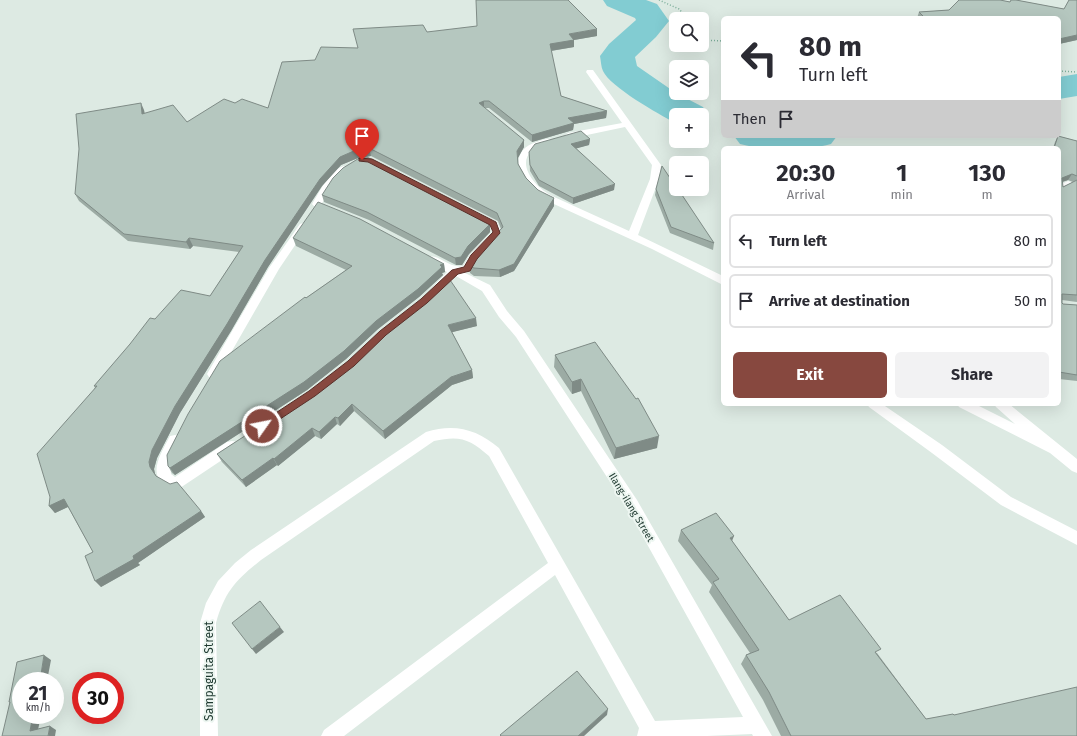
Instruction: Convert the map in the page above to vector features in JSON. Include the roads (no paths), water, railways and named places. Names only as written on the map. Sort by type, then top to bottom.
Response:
[{"type":"street","points":[[590,72],[657,165],[656,178],[647,196],[642,215],[632,236]]},
{"type":"street","points":[[628,124],[529,145],[523,162],[524,174],[531,185],[541,194],[578,213],[698,267],[721,280]]},
{"type":"street","points":[[206,386],[274,268],[333,179],[353,163]]},
{"type":"street","points":[[1061,188],[1068,184]]},
{"type":"street","points":[[313,211],[331,210]]},
{"type":"street","points":[[429,296],[455,272],[467,269],[474,257],[497,233],[494,224],[466,210]]},
{"type":"street","points":[[420,253],[455,272]]},
{"type":"street","name":"Ilang-ilang Street","points":[[455,272],[486,288],[503,314],[520,334],[632,504],[760,730]]},
{"type":"street","points":[[876,406],[938,449],[1006,501],[1077,538]]},
{"type":"street","points":[[968,406],[1055,449]]},
{"type":"street","points":[[1002,406],[1077,467]]},
{"type":"street","points":[[180,431],[163,462],[164,477],[174,484],[240,441]]},
{"type":"street","name":"Sampaguita Street","points":[[209,736],[208,623],[214,602],[223,586],[240,568],[256,555],[431,436],[449,432],[467,433],[482,440],[494,452],[558,564],[647,733]]},
{"type":"street","points":[[330,736],[558,564]]},
{"type":"street","points":[[647,733],[760,730]]},
{"type":"waterway","points":[[618,0],[646,11],[653,21],[645,31],[617,56],[621,71],[655,96],[676,108]]},
{"type":"waterway","points":[[1061,88],[1077,85]]},
{"type":"waterway","points":[[765,138],[786,140],[806,138]]}]
